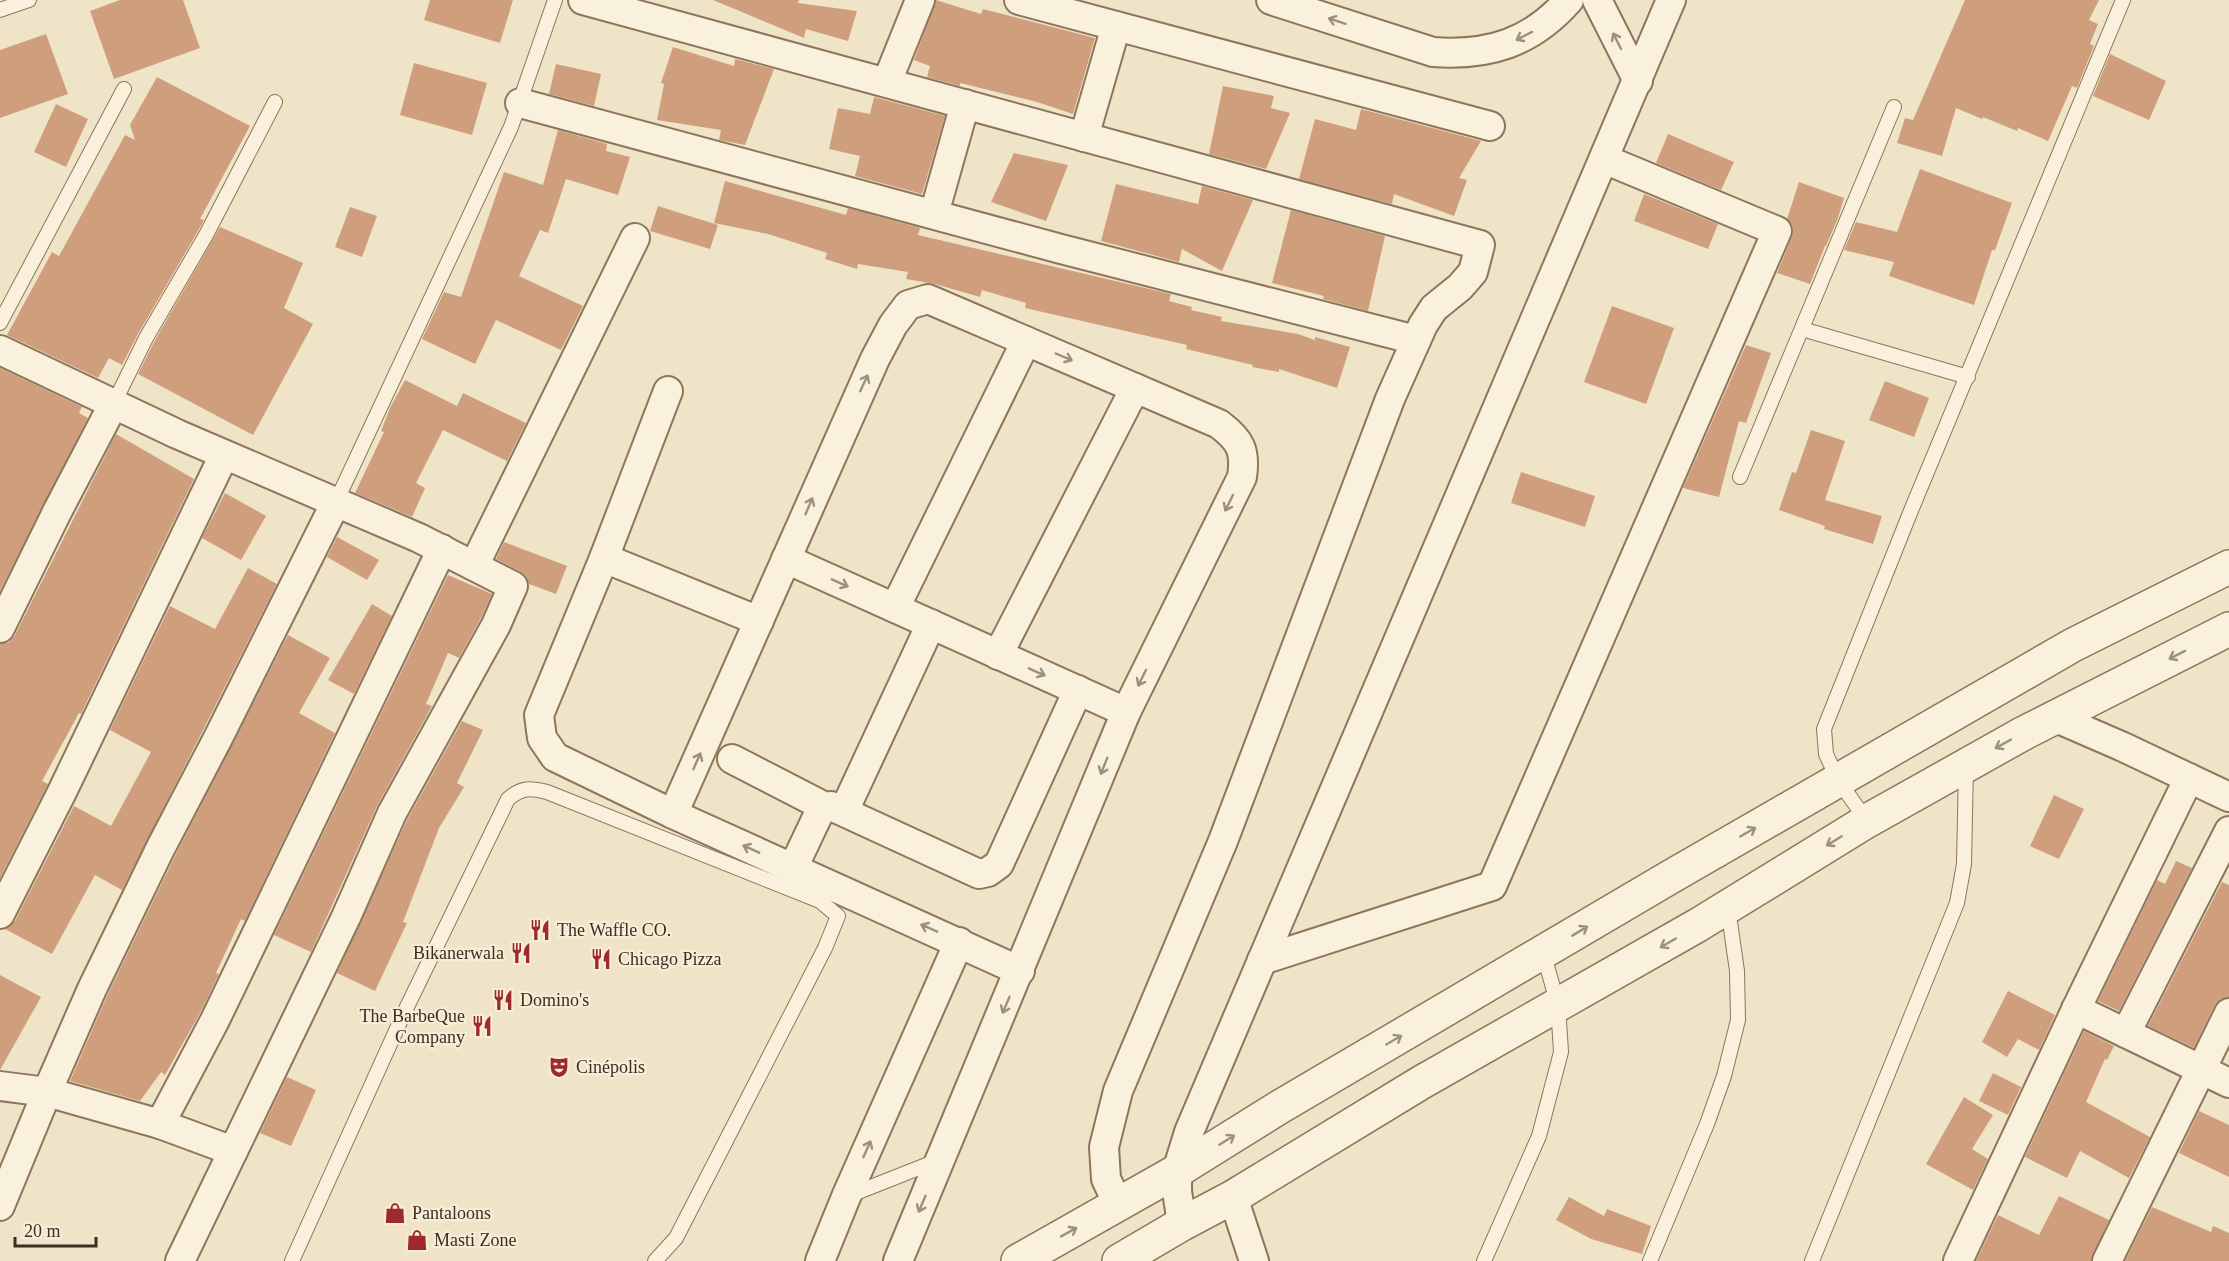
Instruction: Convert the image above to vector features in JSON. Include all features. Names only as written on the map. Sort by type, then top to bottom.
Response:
[{"type":"street","points":[[583,0],[1480,245],[1473,272],[1460,287],[1434,308],[1416,340],[1390,399],[1223,842],[1118,1090],[1104,1147],[1107,1179],[1118,1204]]},
{"type":"street","points":[[887,82],[920,0]]},
{"type":"street","points":[[1018,0],[1490,126]]},
{"type":"street","points":[[1271,0],[1433,52],[1461,54],[1484,51],[1510,43],[1538,28],[1569,0]]},
{"type":"street","points":[[1597,0],[1638,81]]},
{"type":"street","points":[[1182,1224],[1177,1191],[1177,1171],[1189,1132],[1671,0]]},
{"type":"street","points":[[1084,137],[1116,26]]},
{"type":"street","points":[[520,104],[1416,340]]},
{"type":"street","points":[[934,214],[965,104]]},
{"type":"street","points":[[1262,960],[1492,886],[1777,231],[1604,159]]},
{"type":"street","points":[[474,566],[635,238]]},
{"type":"street","points":[[673,814],[875,359],[893,325],[908,305],[928,299],[1219,424],[1235,436],[1242,448],[1244,462],[1242,477],[1126,712],[898,1261]]},
{"type":"street","points":[[895,608],[1026,341]]},
{"type":"street","points":[[0,350],[113,405],[224,455],[442,549],[513,586],[496,625],[392,813],[346,917],[180,1261]]},
{"type":"street","points":[[998,655],[1135,388]]},
{"type":"street","points":[[668,391],[604,558],[539,715],[542,738],[555,757],[673,814],[1020,971]]},
{"type":"street","points":[[0,628],[113,405]]},
{"type":"street","points":[[0,914],[62,792],[224,455]]},
{"type":"street","points":[[0,1206],[92,989],[160,849],[336,502]]},
{"type":"street","points":[[160,1124],[215,1020],[442,549]]},
{"type":"street","points":[[604,558],[759,621]]},
{"type":"street","points":[[786,559],[1126,712]]},
{"type":"street","points":[[1018,1261],[1177,1171],[1543,952],[2073,645],[2229,567]]},
{"type":"street","points":[[836,809],[931,624]]},
{"type":"street","points":[[1122,1260],[1233,1197],[1422,1082],[1728,908],[1867,821],[2054,717],[2229,629]]},
{"type":"street","points":[[732,759],[979,874],[988,872],[999,864],[1078,690]]},
{"type":"street","points":[[2054,717],[2229,797]]},
{"type":"street","points":[[1958,1261],[2076,1009],[2189,778]]},
{"type":"street","points":[[793,868],[821,809],[836,809]]},
{"type":"street","points":[[2126,1033],[2229,831]]},
{"type":"street","points":[[820,1261],[959,942]]},
{"type":"street","points":[[2076,1009],[2229,1083]]},
{"type":"street","points":[[2107,1261],[2229,1013]]},
{"type":"street","points":[[0,1086],[47,1092],[160,1124],[233,1151]]},
{"type":"street","points":[[1233,1197],[1254,1261]]},
{"type":"lane","points":[[0,10],[29,0]]},
{"type":"lane","points":[[336,502],[506,137],[520,104],[555,0]]},
{"type":"lane","points":[[1867,821],[1838,780],[1826,754],[1824,729],[1857,643],[2123,0]]},
{"type":"lane","points":[[0,320],[124,89]]},
{"type":"lane","points":[[113,405],[146,338],[206,235],[275,102]]},
{"type":"lane","points":[[1740,477],[1894,107]]},
{"type":"lane","points":[[1802,329],[1968,377]]},
{"type":"lane","points":[[1812,1261],[1957,903],[1964,864],[1966,765]]},
{"type":"lane","points":[[292,1261],[404,1013],[508,799],[518,791],[528,788],[547,792],[820,901],[838,916],[825,948],[676,1238],[656,1261]]},
{"type":"lane","points":[[1650,1261],[1707,1124],[1724,1076],[1738,1020],[1737,971],[1728,908]]},
{"type":"lane","points":[[1484,1261],[1539,1136],[1561,1052],[1558,1005],[1543,952]]},
{"type":"lane","points":[[846,1197],[941,1159]]},
{"type":"building","points":[[120,0],[183,0],[200,48],[114,79],[90,11]]},
{"type":"building","points":[[430,0],[513,0],[500,43],[424,20]]},
{"type":"building","points":[[713,0],[799,0],[798,3],[857,11],[848,41],[806,29],[804,38]]},
{"type":"building","points":[[936,0],[981,14],[983,9],[1095,38],[1073,114],[1037,102],[927,77],[930,66],[914,60]]},
{"type":"building","points":[[1965,0],[2099,0],[2089,20],[2098,24],[2090,44],[2094,46],[2077,88],[2072,86],[2048,141],[2018,128],[2017,131],[1956,108],[1942,156],[1897,143],[1905,118],[1913,120]]},
{"type":"building","points":[[46,34],[68,94],[0,118],[0,50]]},
{"type":"building","points":[[673,47],[734,66],[735,59],[774,69],[745,145],[719,140],[721,130],[657,120],[664,84],[661,83]]},
{"type":"building","points":[[2110,54],[2166,81],[2149,120],[2093,96]]},
{"type":"building","points":[[414,63],[487,83],[472,135],[400,115]]},
{"type":"building","points":[[556,64],[601,74],[594,106],[549,94]]},
{"type":"building","points":[[157,77],[250,126],[200,219],[204,220],[122,365],[109,358],[98,378],[7,335],[52,252],[59,256],[125,135],[135,140],[130,125]]},
{"type":"building","points":[[1223,86],[1274,96],[1271,108],[1290,113],[1266,169],[1209,154]]},
{"type":"building","points":[[874,97],[945,116],[922,194],[855,176],[860,156],[829,149],[838,108],[870,114]]},
{"type":"building","points":[[56,104],[88,119],[66,167],[34,152]]},
{"type":"building","points":[[1361,109],[1481,141],[1459,178],[1467,180],[1454,216],[1394,194],[1392,204],[1299,179],[1315,119],[1356,130]]},
{"type":"building","points":[[558,130],[607,144],[606,151],[630,157],[618,195],[566,179],[548,233],[540,230],[519,276],[583,306],[561,350],[496,320],[475,364],[422,339],[444,292],[461,297],[504,172],[543,185]]},
{"type":"building","points":[[1668,134],[1734,162],[1721,190],[1656,163]]},
{"type":"building","points":[[1014,153],[1068,165],[1046,221],[991,202]]},
{"type":"building","points":[[1920,169],[2012,203],[1995,250],[1992,250],[1974,305],[1889,276],[1894,262],[1844,250],[1856,222],[1897,232]]},
{"type":"building","points":[[725,181],[846,215],[848,208],[920,228],[918,235],[1171,294],[1169,301],[1192,307],[1191,310],[1222,317],[1221,321],[1298,334],[1315,340],[1315,337],[1350,347],[1337,388],[1279,369],[1279,372],[1252,367],[1253,365],[1186,349],[1187,345],[1025,308],[1026,303],[982,290],[980,297],[935,284],[906,279],[908,272],[858,264],[857,269],[825,259],[827,253],[768,234],[714,223]]},
{"type":"building","points":[[1799,182],[1844,198],[1810,284],[1777,273],[1792,237],[1793,228],[1787,219]]},
{"type":"building","points":[[1116,184],[1198,204],[1202,186],[1253,200],[1222,271],[1182,249],[1179,262],[1101,241]]},
{"type":"building","points":[[1644,194],[1718,224],[1708,249],[1634,221]]},
{"type":"building","points":[[658,206],[718,225],[710,249],[650,231]]},
{"type":"building","points":[[350,207],[377,216],[362,257],[335,247]]},
{"type":"building","points":[[1291,210],[1385,236],[1368,311],[1323,299],[1324,296],[1272,283]]},
{"type":"building","points":[[220,227],[303,263],[284,308],[313,324],[253,435],[138,374]]},
{"type":"building","points":[[1612,306],[1674,328],[1646,404],[1584,382]]},
{"type":"building","points":[[1746,345],[1771,353],[1746,423],[1739,421],[1719,497],[1683,488]]},
{"type":"building","points":[[0,368],[82,407],[79,413],[88,418],[0,591]]},
{"type":"building","points":[[405,380],[457,406],[463,393],[526,423],[507,461],[443,430],[416,483],[425,488],[412,517],[355,493],[384,432],[381,431],[390,408]]},
{"type":"building","points":[[1885,381],[1929,398],[1914,437],[1869,420]]},
{"type":"building","points":[[1811,430],[1845,441],[1825,500],[1882,516],[1873,544],[1824,529],[1825,526],[1779,510],[1792,472],[1796,473]]},
{"type":"building","points":[[116,434],[194,479],[81,714],[79,713],[42,781],[48,784],[0,878],[0,644],[9,642],[15,635]]},
{"type":"building","points":[[1521,472],[1595,496],[1585,527],[1511,503]]},
{"type":"building","points":[[225,493],[266,516],[241,560],[202,538]]},
{"type":"building","points":[[337,537],[379,560],[367,580],[327,557]]},
{"type":"building","points":[[504,542],[567,566],[556,594],[529,584],[526,576],[521,572],[496,559]]},
{"type":"building","points":[[248,568],[277,584],[122,890],[95,875],[52,954],[5,929],[15,921],[74,806],[111,826],[151,752],[110,730],[170,606],[215,629]]},
{"type":"building","points":[[448,575],[492,594],[459,658],[448,653],[426,704],[432,706],[377,806],[311,952],[274,935]]},
{"type":"building","points":[[372,604],[392,616],[354,694],[328,680]]},
{"type":"building","points":[[288,635],[330,658],[299,713],[335,733],[245,921],[241,919],[216,973],[219,974],[200,1013],[165,1075],[161,1072],[140,1101],[70,1081],[107,996],[175,856]]},
{"type":"building","points":[[462,721],[483,730],[457,783],[464,787],[439,828],[403,922],[407,923],[375,991],[337,973],[407,820]]},
{"type":"building","points":[[2054,795],[2084,809],[2059,859],[2030,846]]},
{"type":"building","points":[[2176,861],[2192,868],[2119,1011],[2098,1001],[2157,880],[2165,884]]},
{"type":"building","points":[[2222,882],[2229,885],[2229,997],[2220,999],[2215,1005],[2194,1048],[2148,1026]]},
{"type":"building","points":[[0,975],[41,997],[0,1070]]},
{"type":"building","points":[[2008,991],[2055,1015],[2039,1050],[2018,1039],[2007,1057],[1982,1042]]},
{"type":"building","points":[[2084,1031],[2114,1046],[2107,1060],[2105,1059],[2086,1102],[2150,1137],[2129,1178],[2080,1151],[2067,1178],[2025,1157]]},
{"type":"building","points":[[1993,1073],[2021,1087],[2008,1115],[1979,1101]]},
{"type":"building","points":[[287,1077],[316,1090],[291,1146],[260,1133]]},
{"type":"building","points":[[1964,1097],[1993,1115],[1972,1149],[1988,1159],[1973,1190],[1926,1164]]},
{"type":"building","points":[[2199,1111],[2229,1125],[2229,1177],[2179,1153]]},
{"type":"building","points":[[2059,1196],[2109,1220],[2091,1261],[1976,1261],[1998,1215],[2039,1235]]},
{"type":"building","points":[[1569,1197],[1604,1216],[1607,1209],[1651,1226],[1642,1254],[1591,1239],[1556,1220]]},
{"type":"building","points":[[2152,1207],[2211,1232],[2213,1226],[2229,1233],[2229,1261],[2125,1261]]},
{"type":"place","name":"The Waffle CO.","points":[[540,930]]},
{"type":"place","name":"Bikanerwala","points":[[521,953]]},
{"type":"place","name":"Chicago Pizza","points":[[601,959]]},
{"type":"place","name":"Domino's","points":[[503,1000]]},
{"type":"place","name":"The BarbeQue Company","points":[[482,1026]]},
{"type":"place","name":"Cinépolis","points":[[559,1067]]},
{"type":"place","name":"Pantaloons","points":[[395,1213]]},
{"type":"place","name":"Masti Zone","points":[[417,1240]]}]
